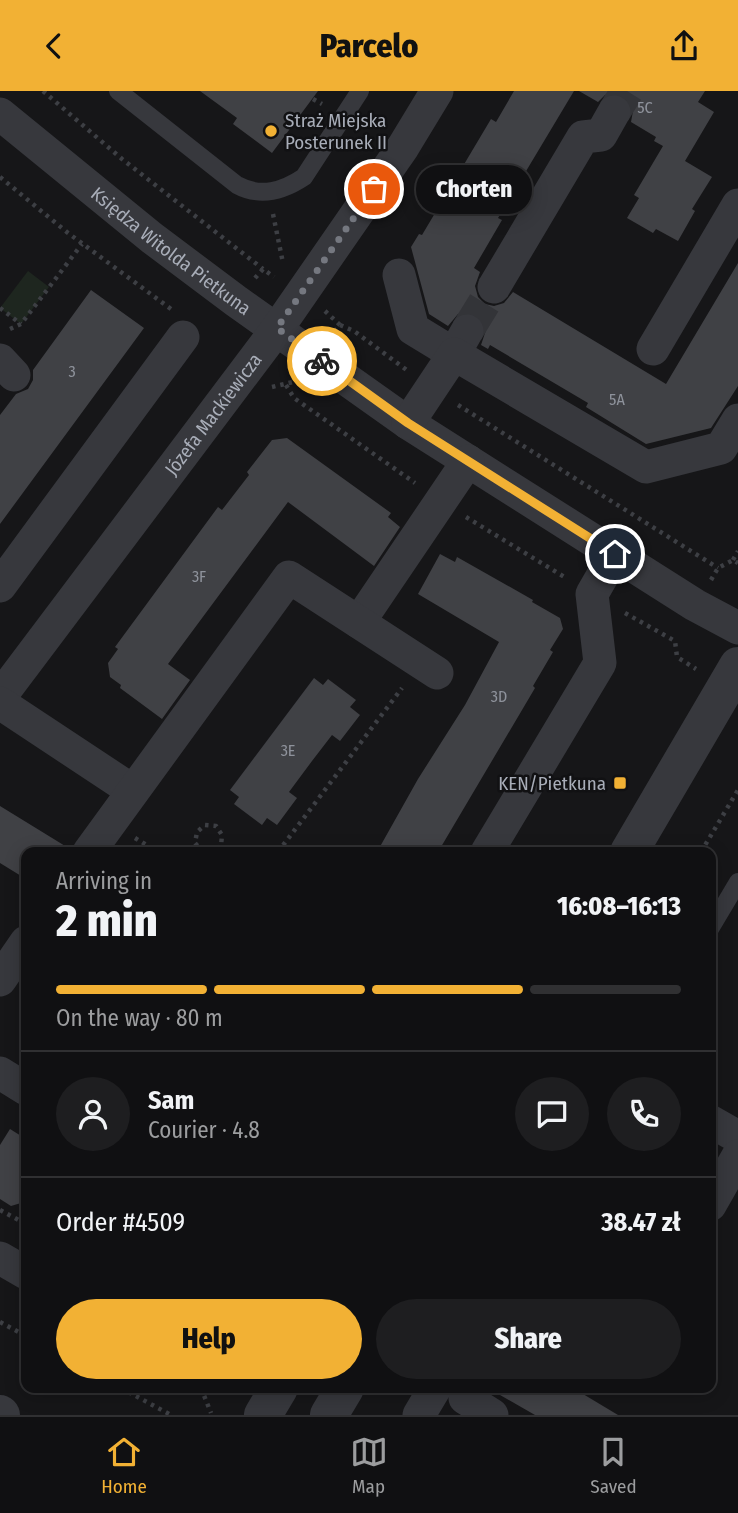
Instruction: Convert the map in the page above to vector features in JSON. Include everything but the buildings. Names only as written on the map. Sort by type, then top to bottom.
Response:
[{"type":"street","name":"Józefa Mackiewicza","points":[[0,697],[277,328],[403,147],[437,91]]},
{"type":"street","points":[[494,287],[583,137],[601,135],[614,112]]},
{"type":"street","name":"Księdza Witolda Pietkuna","points":[[0,114],[152,238],[408,423],[695,605],[738,628]]},
{"type":"street","points":[[653,349],[738,205]]},
{"type":"street","points":[[399,275],[413,329],[460,342],[646,467],[721,448],[738,420]]},
{"type":"street","points":[[0,586],[181,326]]},
{"type":"street","points":[[408,423],[460,342]]},
{"type":"street","points":[[359,622],[468,461]]},
{"type":"street","points":[[490,847],[600,663],[592,594],[615,554]]},
{"type":"street","points":[[93,847],[289,577],[429,667]]},
{"type":"street","points":[[631,847],[732,677]]},
{"type":"street","points":[[0,703],[132,791]]},
{"type":"street","points":[[0,980],[21,948]]},
{"type":"street","points":[[0,1073],[21,1086]]},
{"type":"street","points":[[716,1124],[738,1137]]},
{"type":"street","points":[[716,1194],[738,1156]]},
{"type":"street","points":[[0,1258],[21,1270]]},
{"type":"street","points":[[263,1415],[276,1393]]},
{"type":"street","points":[[329,1415],[342,1393]]},
{"type":"street","points":[[419,1415],[464,1400]]},
{"type":"lane","points":[[118,91],[237,185],[258,193],[291,186],[304,177],[360,91]]},
{"type":"lane","points":[[716,919],[738,882]]},
{"type":"path","points":[[43,91],[122,159],[262,269]]},
{"type":"path","points":[[0,177],[181,326]]},
{"type":"path","points":[[269,192],[284,262],[283,272]]},
{"type":"path","points":[[0,334],[22,324],[82,244]]},
{"type":"path","points":[[0,308],[22,324]]},
{"type":"path","points":[[340,324],[354,331],[430,388],[718,568],[735,562],[738,551]]},
{"type":"path","points":[[286,385],[294,398],[440,501],[592,594],[675,641],[677,657],[732,677]]},
{"type":"path","points":[[282,847],[429,667]]},
{"type":"path","points":[[704,847],[738,790]]},
{"type":"path","points":[[198,847],[195,843],[197,832],[205,825],[216,826],[222,835],[220,847]]},
{"type":"path","points":[[0,1210],[21,1221]]},
{"type":"path","points":[[0,1322],[21,1333]]},
{"type":"path","points":[[130,1393],[172,1415]]},
{"type":"path","points":[[203,1393],[211,1413]]},
{"type":"shaded area","points":[[28,271],[49,287],[21,324],[0,308]]},
{"type":"tunnel","points":[[614,112],[627,91]]},
{"type":"tunnel","points":[[467,331],[494,287]]},
{"type":"way so far","points":[[322,361],[277,328],[374,189]]},
{"type":"place","name":"Straż Miejska Posterunek II","points":[[271,131]]},
{"type":"place","name":"Chorten","points":[[374,189]]},
{"type":"place","name":"KEN/Pietkuna","points":[[620,783]]},
{"type":"route","points":[[322,361],[408,423],[615,554]]}]
